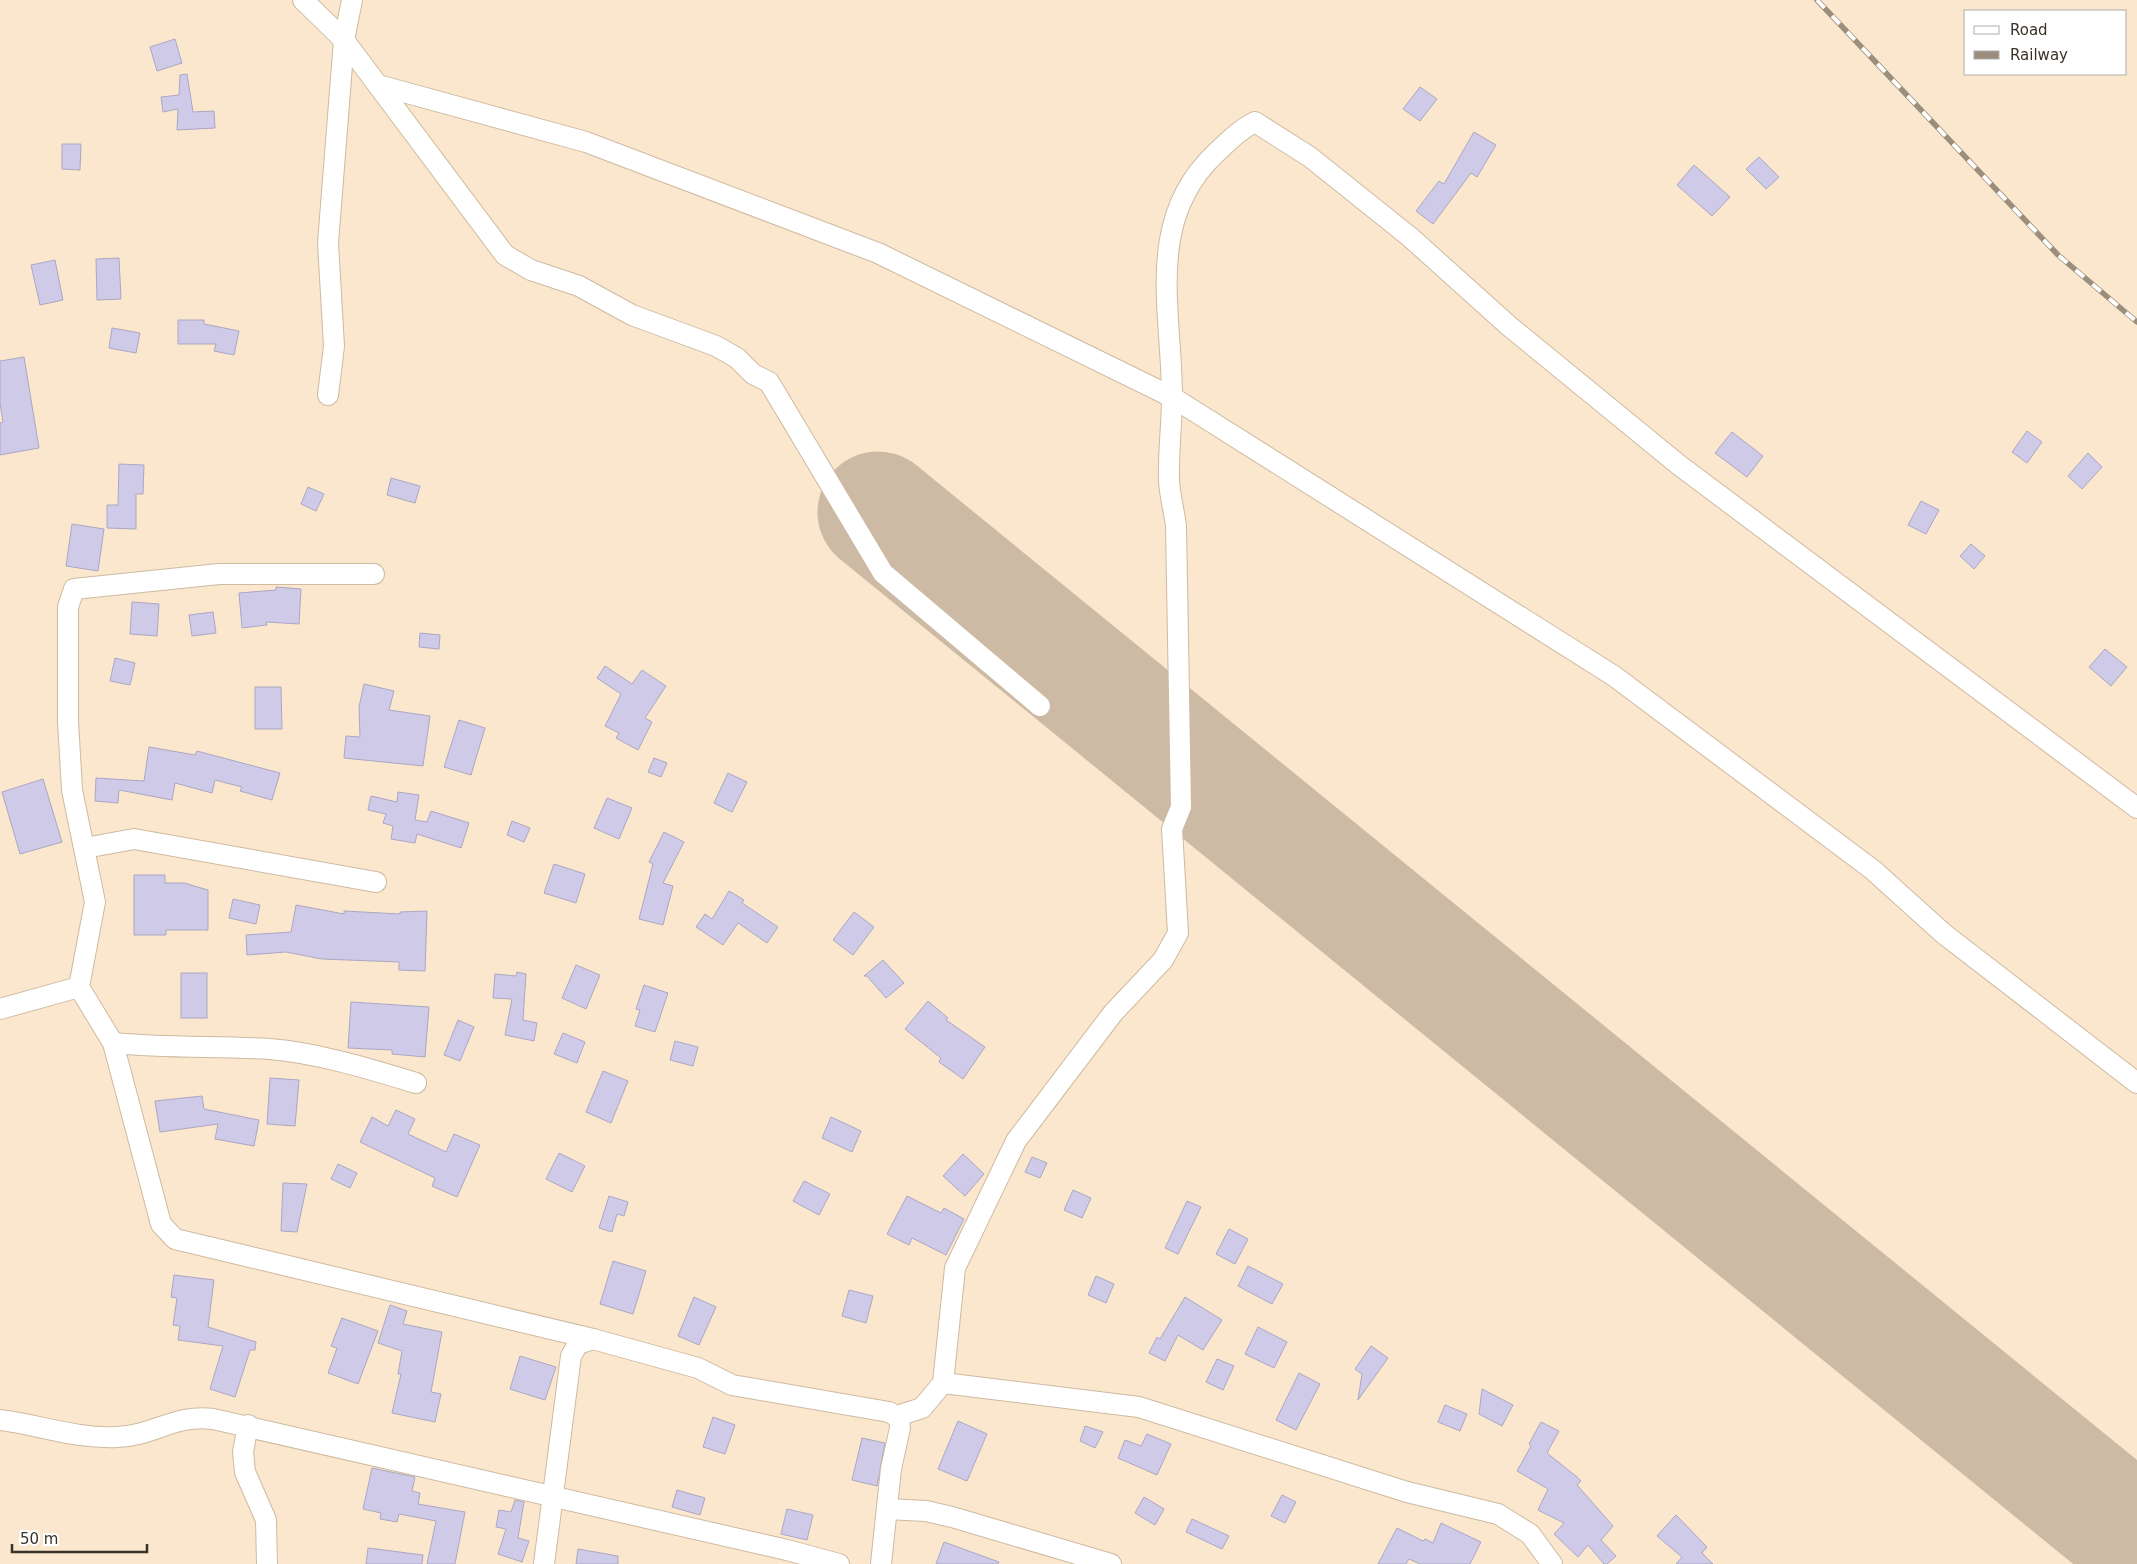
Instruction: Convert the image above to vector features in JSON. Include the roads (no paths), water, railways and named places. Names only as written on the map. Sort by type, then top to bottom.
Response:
[{"type":"street","points":[[303,0],[344,40],[505,255],[531,270],[579,286],[632,315],[716,346],[737,358],[754,374],[769,382],[883,573],[1040,706]]},
{"type":"street","points":[[328,395],[334,346],[328,243],[344,40],[352,0]]},
{"type":"street","points":[[378,85],[586,142],[878,253],[1172,397],[1614,676],[1873,870],[1944,934],[2137,1083]]},
{"type":"street","points":[[897,1416],[922,1408],[943,1383],[955,1268],[1016,1141],[1113,1013],[1163,960],[1178,933],[1172,828],[1181,806],[1176,526],[1169,482],[1172,397],[1165,281],[1172,231],[1182,196],[1208,161],[1242,128],[1255,122],[1310,157],[1410,236],[1510,326],[1679,465],[2137,808]]},
{"type":"street","points":[[374,574],[219,574],[74,589],[68,607],[68,721],[72,790],[96,902],[79,987],[113,1043],[161,1224],[175,1239],[593,1339],[698,1368],[732,1385],[889,1412],[897,1416],[900,1421],[900,1428],[890,1469],[881,1564]]},
{"type":"street","points":[[85,848],[134,839],[376,882]]},
{"type":"street","points":[[0,1009],[79,987]]},
{"type":"street","points":[[113,1043],[151,1047],[272,1049],[358,1065],[416,1084]]},
{"type":"street","points":[[544,1564],[571,1356],[578,1344],[593,1339]]},
{"type":"street","points":[[943,1383],[1139,1407],[1407,1492],[1498,1514],[1530,1534],[1552,1564]]},
{"type":"street","points":[[0,1420],[70,1435],[118,1437],[196,1416],[248,1425],[787,1550],[839,1564]]},
{"type":"street","points":[[248,1425],[243,1452],[245,1472],[266,1520],[267,1564]]},
{"type":"street","points":[[887,1509],[926,1511],[952,1517],[1111,1564]]},
{"type":"railway","points":[[1817,0],[2058,255],[2137,322]]}]
